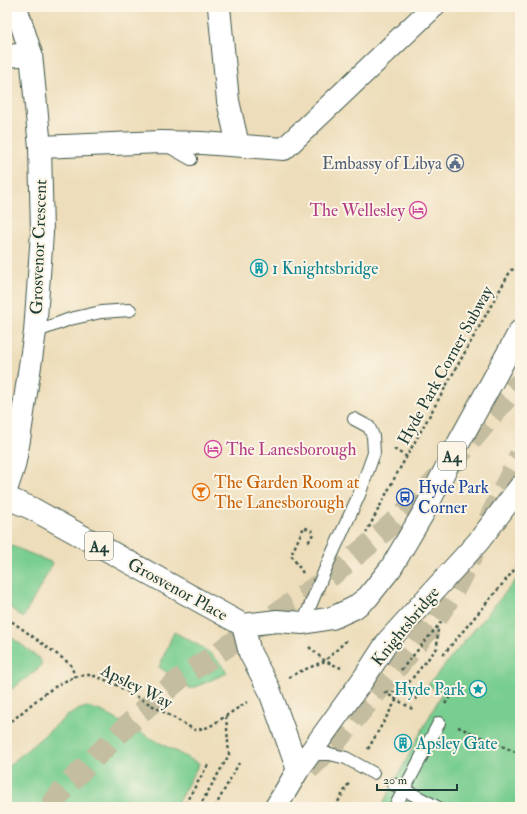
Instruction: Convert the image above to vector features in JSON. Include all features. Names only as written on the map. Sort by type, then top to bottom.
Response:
[{"type":"main road","name":"Grosvenor Crescent","points":[[7,487],[14,466],[19,440],[35,332],[42,233],[40,147],[31,54],[16,7]]},
{"type":"main road","points":[[219,7],[228,101],[228,145]]},
{"type":"main road","points":[[40,147],[161,142],[202,143],[284,149],[433,7]]},
{"type":"main road","points":[[7,56],[31,54]]},
{"type":"main road","name":"Grosvenor Place","points":[[7,498],[31,508],[243,625],[277,620],[304,622],[332,618],[354,608],[373,593],[391,568],[425,510],[458,444],[520,331]]},
{"type":"main road","name":"Knightsbridge","points":[[276,807],[304,762],[364,678],[388,641],[478,542],[520,488]]},
{"type":"main road","name":"Grosvenor Place","points":[[243,625],[250,653],[270,689],[304,762]]},
{"type":"lane","points":[[161,142],[191,159]]},
{"type":"lane","points":[[35,332],[70,319],[101,312],[130,310]]},
{"type":"lane","points":[[304,622],[327,565],[359,495],[374,453],[374,436],[370,427],[354,419]]},
{"type":"lane","points":[[395,807],[439,723]]},
{"type":"lane","points":[[304,762],[330,754],[346,758],[373,773]]},
{"type":"lane","points":[[393,784],[437,807]]},
{"type":"path","name":"Hyde Park Corner Subway","points":[[365,534],[394,479],[511,270],[520,268]]},
{"type":"path","points":[[395,450],[407,457]]},
{"type":"path","points":[[304,573],[291,555],[304,527],[314,532],[308,543]]},
{"type":"path","points":[[443,655],[520,563]]},
{"type":"path","points":[[7,618],[71,665],[75,677]]},
{"type":"path","points":[[401,692],[437,648],[438,627]]},
{"type":"path","points":[[401,670],[425,641]]},
{"type":"path","points":[[308,647],[325,661],[343,669]]},
{"type":"path","points":[[298,672],[325,661]]},
{"type":"path","name":"Apsley Way","points":[[7,725],[61,683],[75,677],[88,675],[113,683],[195,730],[209,727],[239,707]]},
{"type":"path","points":[[444,706],[459,683]]},
{"type":"path","points":[[414,710],[384,692],[401,692],[420,700]]},
{"type":"path","points":[[199,807],[229,755],[226,716]]},
{"type":"path","points":[[460,728],[520,754]]},
{"type":"path","points":[[190,807],[185,804],[209,763]]},
{"type":"path","points":[[215,807],[240,763]]},
{"type":"green space","points":[[7,544],[53,563],[23,618],[7,605]]},
{"type":"green space","name":"Hyde Park","points":[[520,575],[520,807],[381,807],[442,693],[428,685]]},
{"type":"green space","points":[[174,632],[204,649],[222,665],[227,673],[191,689],[159,667]]},
{"type":"green space","points":[[7,634],[39,658],[41,665],[7,693]]},
{"type":"green space","points":[[87,707],[101,711],[199,764],[175,807],[7,807],[7,767],[67,716]]},
{"type":"tunnel","points":[[50,807],[67,785],[141,712],[182,677],[326,580],[372,542],[416,502],[460,454],[520,382]]},
{"type":"tunnel","points":[[489,520],[520,455]]},
{"type":"tunnel","points":[[309,769],[333,745],[433,624],[453,592],[474,552]]},
{"type":"place","name":"Embassy of Libya","points":[[455,163]]},
{"type":"place","name":"The Wellesley","points":[[418,210]]},
{"type":"place","name":"1 Knightsbridge","points":[[259,268]]},
{"type":"place","name":"The Lanesborough","points":[[213,449]]},
{"type":"place","name":"The Garden Room at The Lanesborough","points":[[201,492]]},
{"type":"place","name":"Hyde Park Corner","points":[[405,497]]},
{"type":"place","name":"Hyde Park","points":[[478,689]]},
{"type":"place","name":"Apsley Gate","points":[[403,743]]}]
